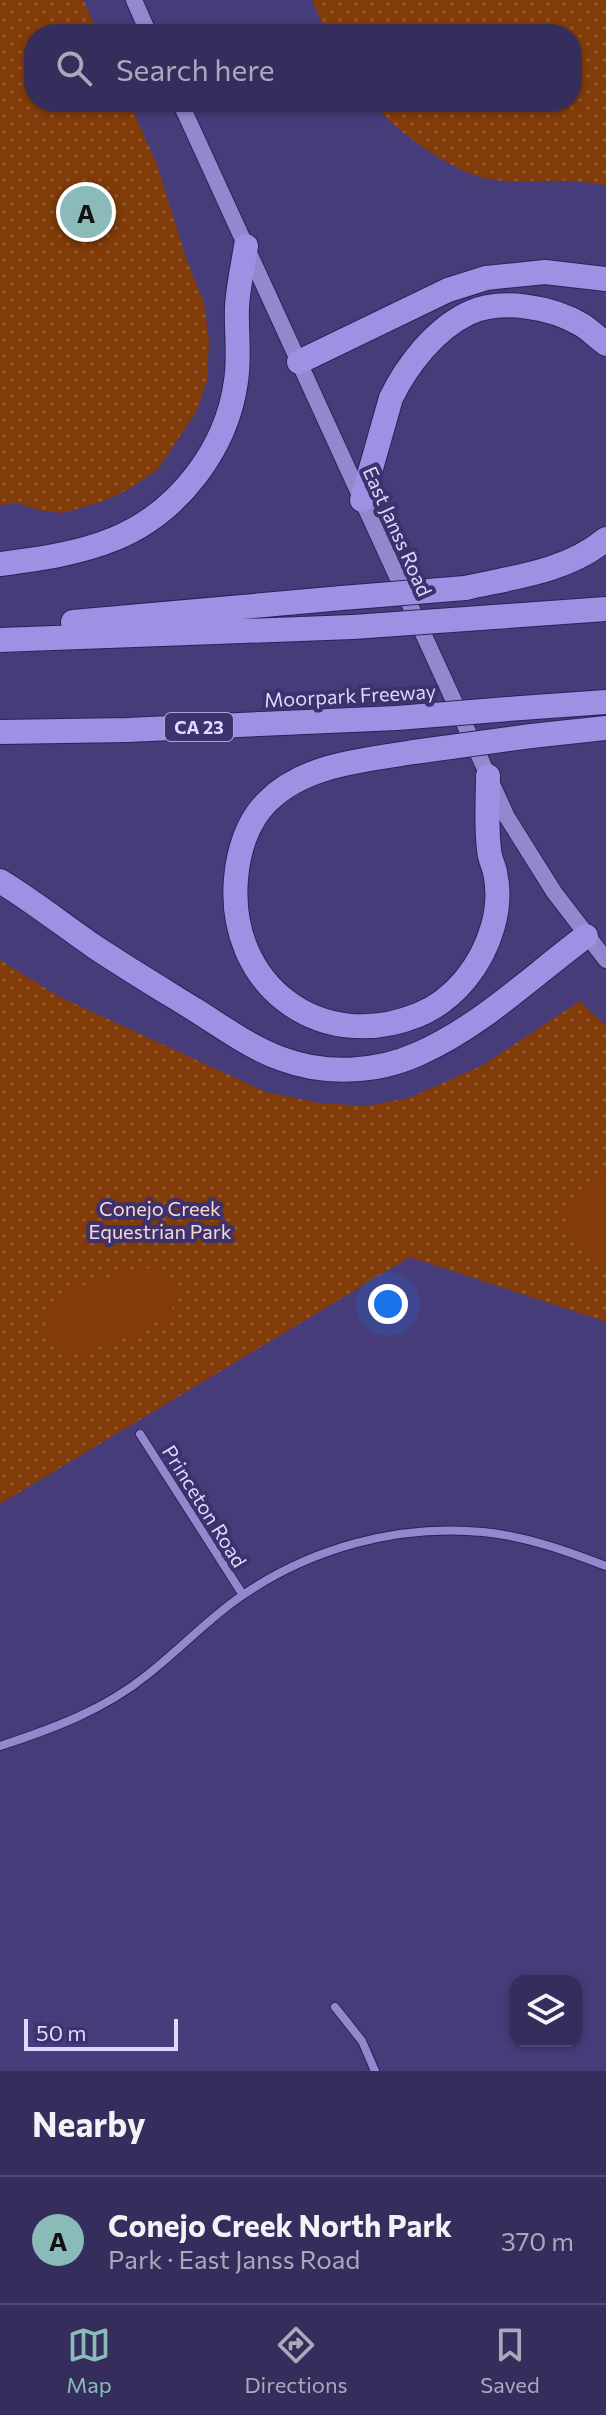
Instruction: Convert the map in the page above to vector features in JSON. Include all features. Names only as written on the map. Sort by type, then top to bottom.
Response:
[{"type":"highway","points":[[0,564],[47,558],[116,538],[167,506],[206,463],[219,438],[236,383],[239,345],[237,307],[246,246]]},
{"type":"highway","points":[[299,362],[448,290],[486,278],[545,272],[606,279]]},
{"type":"highway","points":[[362,500],[391,398],[399,382],[418,356],[447,327],[470,312],[523,307],[553,312],[581,324],[606,344]]},
{"type":"highway","points":[[0,627],[465,588],[559,566],[594,549],[606,539]]},
{"type":"highway","points":[[0,640],[353,627],[606,609]]},
{"type":"highway","name":"Moorpark Freeway","points":[[0,732],[127,730],[397,718],[606,702]]},
{"type":"highway","points":[[488,776],[489,852],[498,894],[494,923],[486,949],[469,975],[451,994],[429,1011],[400,1022],[362,1029],[327,1023],[293,1007],[264,981],[246,953],[237,925],[234,893],[242,845],[266,802],[291,785],[334,767],[414,752],[606,728]]},
{"type":"highway","points":[[0,881],[94,946],[251,1045],[282,1059],[324,1068],[349,1070],[382,1066],[416,1056],[452,1037],[586,936]]},
{"type":"main road","points":[[134,0],[145,24]]},
{"type":"main road","name":"East Janss Road","points":[[185,112],[488,776],[529,855],[606,960]]},
{"type":"street","name":"Princeton Road","points":[[140,1434],[243,1595]]},
{"type":"street","points":[[0,1746],[57,1727],[108,1702],[146,1676],[201,1626],[280,1572],[370,1539],[435,1532],[485,1532],[523,1539],[606,1566]]},
{"type":"street","points":[[335,2007],[362,2041],[375,2071]]},
{"type":"green space","points":[[0,0],[83,0],[94,24],[24,24],[24,112],[133,112],[157,165],[186,258],[204,303],[209,341],[207,381],[196,412],[158,469],[129,489],[104,501],[63,513],[17,503],[0,505]]},
{"type":"green space","points":[[312,0],[606,0],[606,186],[579,181],[509,181],[480,177],[428,150],[380,112],[582,112],[582,24],[323,24]]},
{"type":"green space","name":"Conejo Creek Equestrian Park","points":[[0,960],[58,996],[266,1092],[319,1103],[366,1106],[409,1098],[483,1065],[580,1001],[606,1026],[606,1322],[410,1257],[0,1504]]},
{"type":"green space","points":[[606,1177],[606,1262],[589,1257],[577,1247],[570,1235],[568,1221],[578,1194],[590,1183]]},
{"type":"green space","points":[[150,1268],[172,1287],[174,1299],[170,1315],[119,1340],[79,1353],[65,1355],[48,1341],[46,1316],[62,1296],[91,1283]]},
{"type":"place","name":"Conejo Creek North Park","points":[[86,212]]}]
